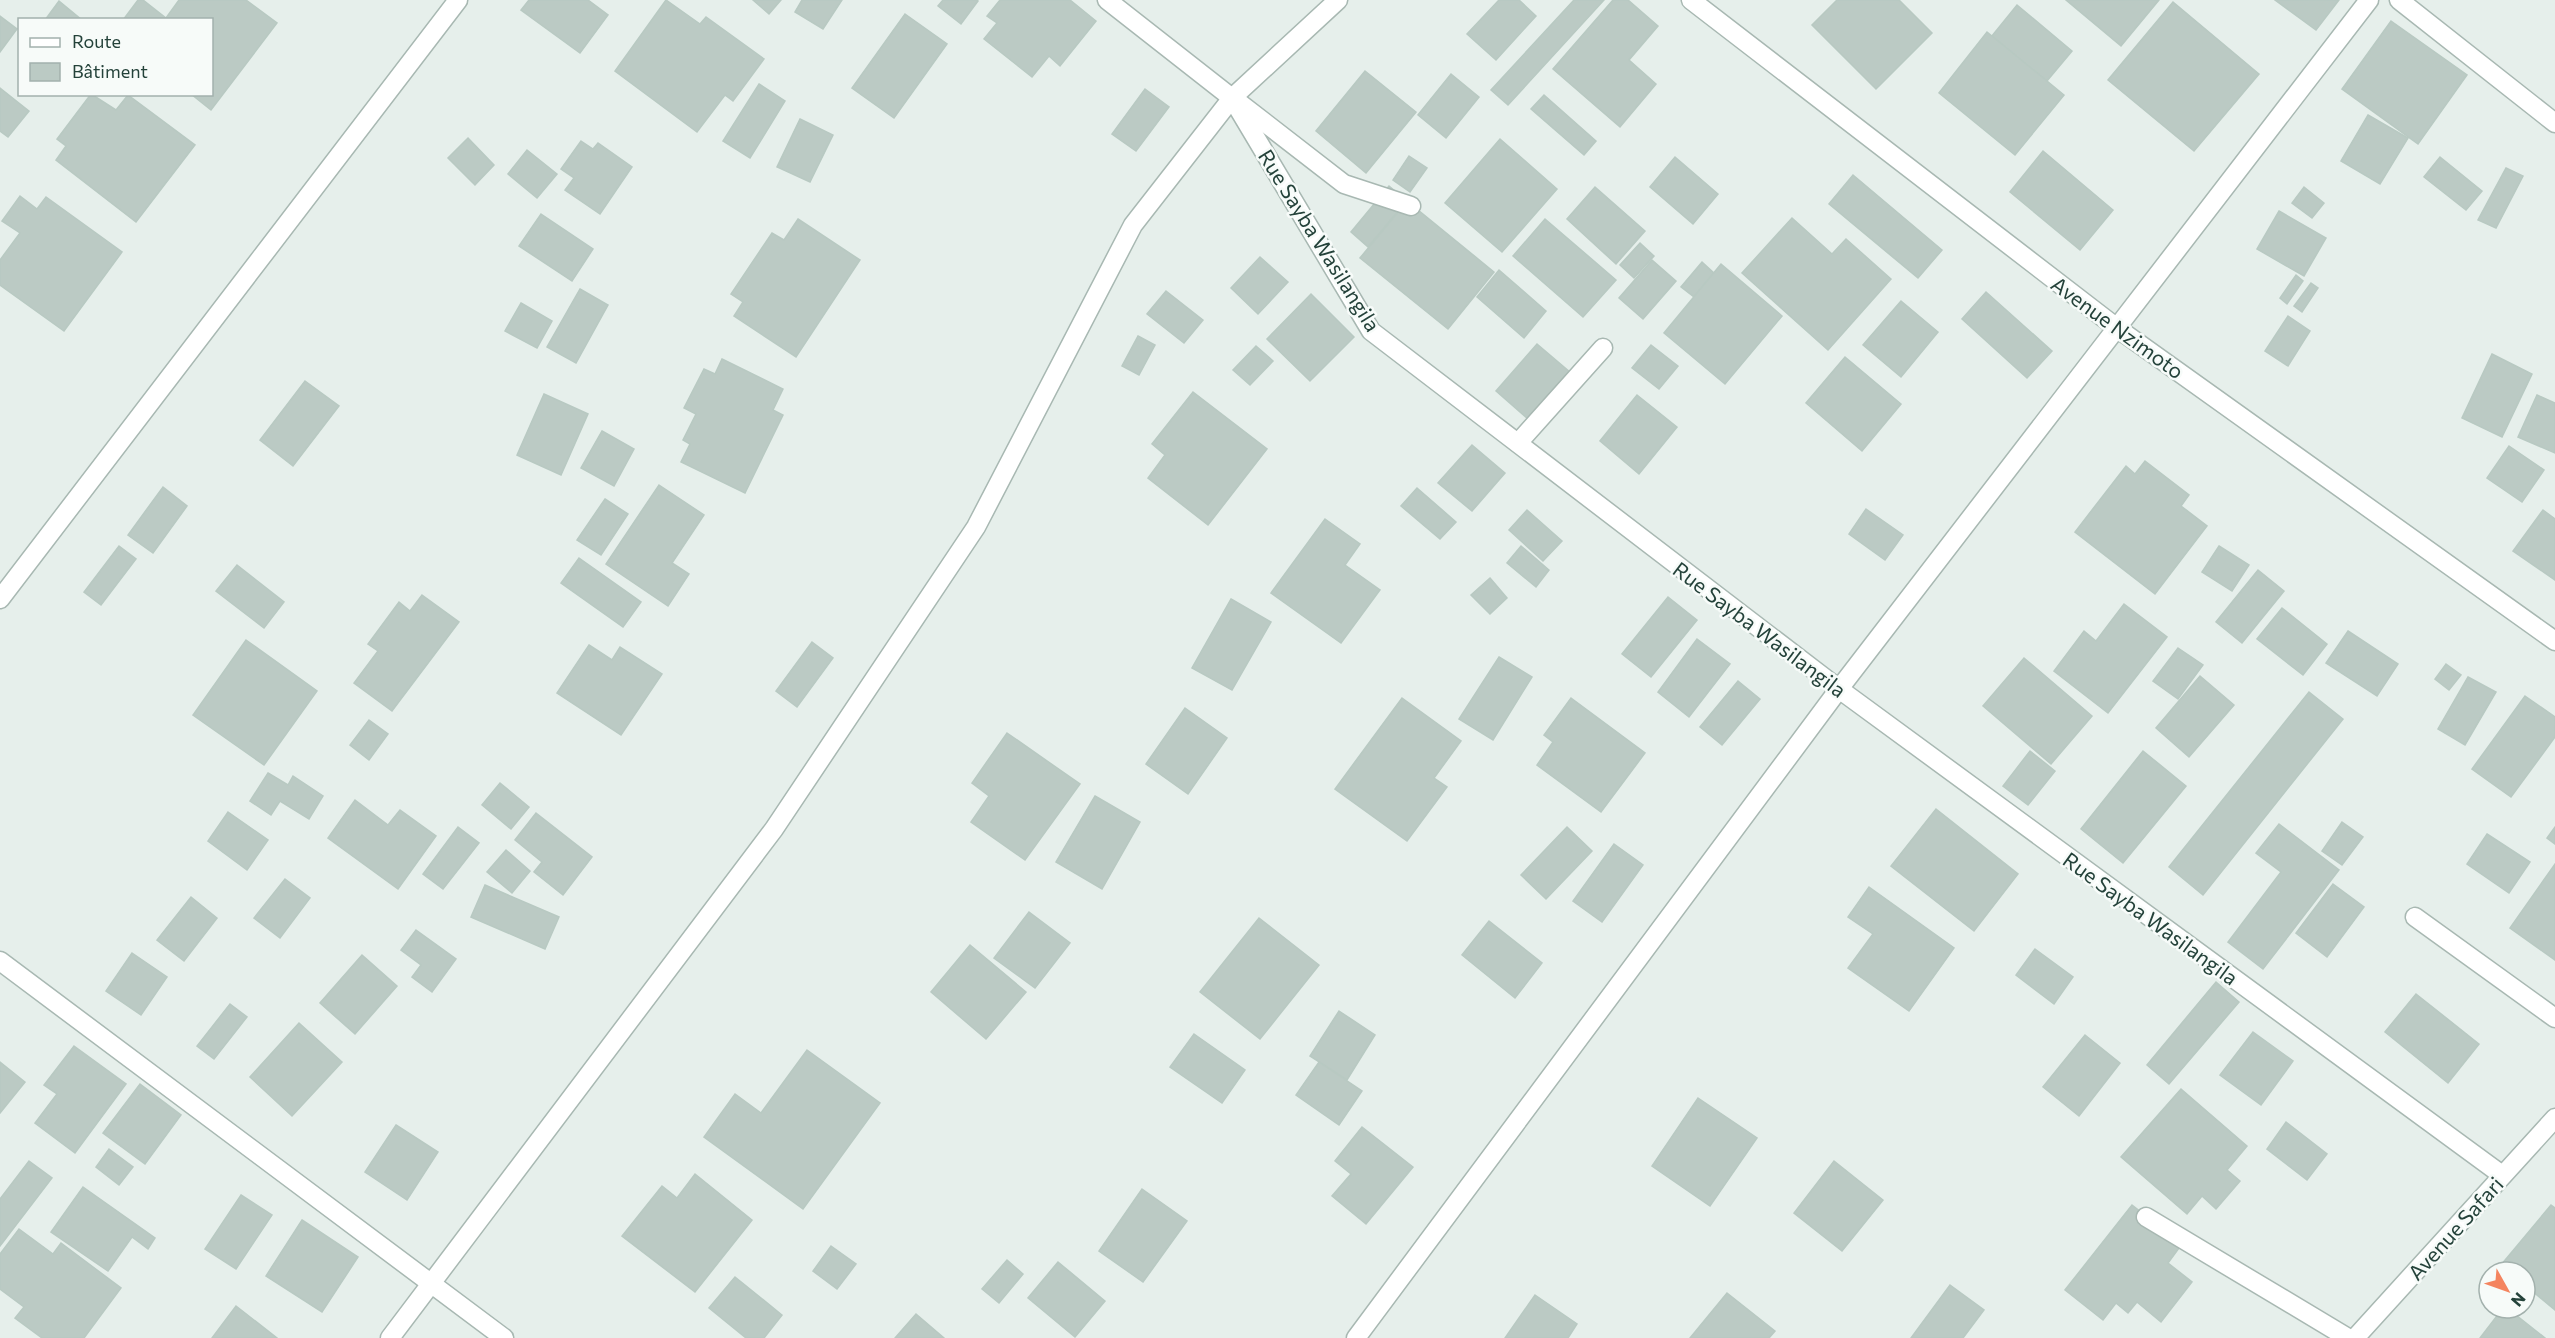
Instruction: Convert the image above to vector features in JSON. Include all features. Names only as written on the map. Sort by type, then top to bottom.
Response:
[{"type":"street","points":[[0,599],[458,0]]},
{"type":"street","name":"Rue Sayba Wasilangila","points":[[1107,0],[1232,98],[1371,331],[1839,689],[2502,1175]]},
{"type":"street","points":[[390,1338],[780,819],[976,527],[1132,225],[1232,98],[1338,0]]},
{"type":"street","name":"Avenue Nzimoto","points":[[1691,0],[2117,328],[2555,641]]},
{"type":"street","points":[[1356,1338],[1839,689],[2369,0]]},
{"type":"street","points":[[2399,0],[2555,123]]},
{"type":"street","points":[[1232,98],[1344,184],[1411,206]]},
{"type":"street","points":[[1518,443],[1603,348]]},
{"type":"street","points":[[2415,917],[2555,1018]]},
{"type":"street","points":[[0,961],[504,1338]]},
{"type":"street","name":"Avenue Safari","points":[[2355,1338],[2555,1118]]},
{"type":"street","points":[[2146,1217],[2348,1338]]},
{"type":"building","points":[[138,0],[143,0],[166,18],[124,18]]},
{"type":"building","points":[[179,0],[246,0],[277,23],[211,110],[194,96],[213,96],[213,18],[166,18]]},
{"type":"building","points":[[529,0],[588,0],[608,15],[580,53],[521,10]]},
{"type":"building","points":[[666,0],[700,24],[706,17],[764,59],[733,101],[725,95],[697,132],[615,71]]},
{"type":"building","points":[[753,0],[781,0],[769,14]]},
{"type":"building","points":[[802,0],[842,0],[823,29],[795,12]]},
{"type":"building","points":[[943,0],[978,1],[961,24],[938,6]]},
{"type":"building","points":[[1000,0],[1070,0],[1096,21],[1060,66],[1049,56],[1032,77],[984,39],[997,23],[987,16]]},
{"type":"building","points":[[1499,0],[1519,0],[1536,16],[1496,60],[1467,34]]},
{"type":"building","points":[[1574,0],[1604,0],[1508,105],[1491,90]]},
{"type":"building","points":[[1613,0],[1628,0],[1658,26],[1629,60],[1656,84],[1620,127],[1553,69]]},
{"type":"building","points":[[1837,0],[1899,0],[1932,33],[1876,89],[1812,25]]},
{"type":"building","points":[[2066,0],[2159,0],[2121,46]]},
{"type":"building","points":[[2275,0],[2339,0],[2316,30]]},
{"type":"building","points":[[59,1],[80,18],[46,18]]},
{"type":"building","points":[[2173,2],[2259,74],[2194,151],[2108,80]]},
{"type":"building","points":[[2017,5],[2072,51],[2047,81],[1992,36]]},
{"type":"building","points":[[905,14],[947,44],[894,118],[852,88]]},
{"type":"building","points":[[0,16],[17,29],[0,52]]},
{"type":"building","points":[[2391,21],[2467,75],[2418,144],[2342,89]]},
{"type":"building","points":[[1987,32],[2064,95],[2015,155],[1939,93]]},
{"type":"building","points":[[1365,71],[1416,112],[1366,173],[1316,131]]},
{"type":"building","points":[[1451,74],[1479,97],[1446,138],[1418,115]]},
{"type":"building","points":[[759,84],[785,101],[750,158],[723,141]]},
{"type":"building","points":[[0,88],[29,111],[8,137],[0,131]]},
{"type":"building","points":[[1145,89],[1169,107],[1136,151],[1112,134]]},
{"type":"building","points":[[1544,95],[1596,141],[1584,155],[1531,109]]},
{"type":"building","points":[[89,96],[94,96],[116,110],[129,96],[195,145],[136,222],[56,160],[66,146],[57,139]]},
{"type":"building","points":[[2368,115],[2408,138],[2380,184],[2341,161]]},
{"type":"building","points":[[800,119],[833,135],[810,182],[777,167]]},
{"type":"building","points":[[468,138],[494,165],[475,185],[448,158]]},
{"type":"building","points":[[1500,139],[1557,189],[1502,252],[1445,203]]},
{"type":"building","points":[[581,141],[593,149],[598,143],[632,167],[600,214],[565,190],[574,178],[561,169]]},
{"type":"building","points":[[527,150],[557,174],[537,198],[508,174]]},
{"type":"building","points":[[2043,151],[2113,210],[2080,250],[2010,192]]},
{"type":"building","points":[[1409,156],[1427,168],[1410,192],[1393,180]]},
{"type":"building","points":[[1675,157],[1718,194],[1693,224],[1650,187]]},
{"type":"building","points":[[2440,157],[2482,191],[2466,210],[2424,177]]},
{"type":"building","points":[[2506,168],[2523,176],[2496,228],[2478,220]]},
{"type":"building","points":[[1853,175],[1942,250],[1918,278],[1829,204]]},
{"type":"building","points":[[1389,186],[1407,201],[1368,247],[1351,232]]},
{"type":"building","points":[[1595,187],[1645,231],[1616,264],[1567,219]]},
{"type":"building","points":[[2304,187],[2324,203],[2312,218],[2292,203]]},
{"type":"building","points":[[20,196],[37,209],[46,197],[122,252],[64,331],[0,285],[0,260],[20,233],[2,221]]},
{"type":"building","points":[[1407,201],[1494,272],[1448,329],[1360,258]]},
{"type":"building","points":[[2279,211],[2326,238],[2304,276],[2257,249]]},
{"type":"building","points":[[541,214],[593,249],[572,281],[519,246]]},
{"type":"building","points":[[1792,218],[1832,254],[1846,239],[1891,279],[1828,350],[1742,273]]},
{"type":"building","points":[[798,219],[860,260],[796,357],[734,316],[743,302],[731,294],[772,233],[784,240]]},
{"type":"building","points":[[1545,219],[1616,280],[1583,317],[1513,256]]},
{"type":"building","points":[[1640,243],[1654,256],[1634,278],[1620,265]]},
{"type":"building","points":[[1260,257],[1288,282],[1258,314],[1231,288]]},
{"type":"building","points":[[1652,260],[1676,281],[1643,319],[1619,298]]},
{"type":"building","points":[[1702,262],[1714,273],[1694,297],[1681,287]]},
{"type":"building","points":[[1721,264],[1782,316],[1725,384],[1664,333]]},
{"type":"building","points":[[1499,270],[1546,311],[1524,338],[1477,297]]},
{"type":"building","points":[[2296,275],[2303,281],[2287,304],[2280,298]]},
{"type":"building","points":[[2311,283],[2318,288],[2302,312],[2294,306]]},
{"type":"building","points":[[580,289],[608,305],[576,363],[547,347]]},
{"type":"building","points":[[1166,291],[1203,320],[1184,343],[1147,314]]},
{"type":"building","points":[[1986,292],[2052,351],[2027,378],[1962,319]]},
{"type":"building","points":[[1311,294],[1354,337],[1310,381],[1267,339]]},
{"type":"building","points":[[1901,301],[1938,332],[1901,377],[1863,345]]},
{"type":"building","points":[[521,303],[552,321],[537,348],[505,331]]},
{"type":"building","points":[[2288,316],[2310,331],[2288,366],[2265,351]]},
{"type":"building","points":[[1138,336],[1155,345],[1139,375],[1122,366]]},
{"type":"building","points":[[1537,344],[1577,378],[1536,426],[1496,391]]},
{"type":"building","points":[[1651,345],[1678,366],[1659,389],[1632,368]]},
{"type":"building","points":[[1256,346],[1273,361],[1250,385],[1233,370]]},
{"type":"building","points":[[2492,354],[2532,374],[2502,437],[2462,418]]},
{"type":"building","points":[[1845,357],[1901,404],[1862,451],[1806,403]]},
{"type":"building","points":[[722,359],[783,389],[773,410],[783,415],[745,493],[681,462],[690,444],[683,440],[696,414],[684,408],[704,369],[715,374]]},
{"type":"building","points":[[305,381],[339,406],[293,466],[260,440]]},
{"type":"building","points":[[1193,392],[1267,449],[1208,525],[1148,478],[1165,455],[1152,444]]},
{"type":"building","points":[[544,394],[588,414],[561,475],[517,455]]},
{"type":"building","points":[[1637,395],[1677,427],[1639,474],[1600,441]]},
{"type":"building","points":[[2537,395],[2555,403],[2555,453],[2518,437]]},
{"type":"building","points":[[602,431],[634,449],[614,486],[581,468]]},
{"type":"building","points":[[1472,445],[1505,473],[1472,511],[1438,483]]},
{"type":"building","points":[[2509,446],[2544,470],[2522,502],[2487,478]]},
{"type":"building","points":[[2145,461],[2189,495],[2181,506],[2207,526],[2155,594],[2075,532],[2126,466],[2135,474]]},
{"type":"building","points":[[659,485],[704,515],[672,563],[689,574],[668,606],[606,564]]},
{"type":"building","points":[[163,487],[187,506],[153,553],[128,535]]},
{"type":"building","points":[[1417,488],[1456,522],[1440,539],[1401,506]]},
{"type":"building","points":[[605,499],[628,514],[601,555],[577,540]]},
{"type":"building","points":[[1866,509],[1903,535],[1885,560],[1849,534]]},
{"type":"building","points":[[1527,510],[1562,541],[1543,561],[1509,530]]},
{"type":"building","points":[[2543,510],[2555,519],[2555,580],[2513,551]]},
{"type":"building","points":[[1325,519],[1360,544],[1345,565],[1380,590],[1341,643],[1271,593]]},
{"type":"building","points":[[119,546],[136,559],[101,605],[84,592]]},
{"type":"building","points":[[1521,546],[1549,570],[1536,587],[1507,563]]},
{"type":"building","points":[[2219,546],[2249,565],[2232,591],[2202,572]]},
{"type":"building","points":[[579,558],[641,602],[623,627],[561,583]]},
{"type":"building","points":[[237,565],[284,602],[264,628],[216,591]]},
{"type":"building","points":[[2258,570],[2284,591],[2242,643],[2216,622]]},
{"type":"building","points":[[1490,578],[1507,598],[1490,614],[1471,595]]},
{"type":"building","points":[[422,595],[459,622],[392,711],[354,683],[378,651],[368,644],[399,602],[410,611]]},
{"type":"building","points":[[1668,597],[1697,620],[1651,677],[1622,654]]},
{"type":"building","points":[[1231,599],[1271,622],[1232,690],[1192,668]]},
{"type":"building","points":[[2124,604],[2167,637],[2108,713],[2054,671],[2084,631],[2096,641]]},
{"type":"building","points":[[2282,608],[2327,644],[2303,675],[2257,639]]},
{"type":"building","points":[[2348,631],[2398,664],[2377,696],[2326,663]]},
{"type":"building","points":[[1697,639],[1730,664],[1689,717],[1658,692]]},
{"type":"building","points":[[246,640],[317,691],[264,765],[193,715]]},
{"type":"building","points":[[812,642],[833,658],[797,707],[776,691]]},
{"type":"building","points":[[589,645],[612,660],[620,647],[662,674],[621,735],[557,693]]},
{"type":"building","points":[[2178,648],[2203,665],[2178,699],[2153,681]]},
{"type":"building","points":[[1499,657],[1532,677],[1493,740],[1459,719]]},
{"type":"building","points":[[2024,658],[2092,716],[2051,764],[1983,706]]},
{"type":"building","points":[[2446,664],[2461,675],[2449,690],[2435,679]]},
{"type":"building","points":[[2200,676],[2234,705],[2189,757],[2156,728]]},
{"type":"building","points":[[2468,677],[2496,692],[2465,745],[2438,729]]},
{"type":"building","points":[[1738,681],[1760,699],[1722,745],[1700,727]]},
{"type":"building","points":[[2309,692],[2343,719],[2203,895],[2169,867]]},
{"type":"building","points":[[2525,696],[2555,717],[2555,737],[2511,797],[2472,769]]},
{"type":"building","points":[[1402,698],[1461,741],[1434,778],[1447,787],[1407,841],[1335,789]]},
{"type":"building","points":[[1571,698],[1645,753],[1601,812],[1537,765],[1553,742],[1544,735]]},
{"type":"building","points":[[1185,708],[1227,738],[1188,794],[1146,764]]},
{"type":"building","points":[[369,720],[388,734],[369,760],[350,745]]},
{"type":"building","points":[[1007,733],[1080,784],[1025,860],[971,822],[989,796],[972,783]]},
{"type":"building","points":[[2030,751],[2055,771],[2028,805],[2003,786]]},
{"type":"building","points":[[2143,751],[2186,786],[2123,863],[2081,829]]},
{"type":"building","points":[[268,773],[288,785],[293,776],[323,796],[309,819],[280,801],[271,815],[250,801]]},
{"type":"building","points":[[500,783],[529,807],[511,829],[482,805]]},
{"type":"building","points":[[1095,796],[1140,822],[1102,889],[1056,862]]},
{"type":"building","points":[[355,800],[388,825],[400,810],[436,836],[398,889],[328,838]]},
{"type":"building","points":[[1936,809],[2018,874],[1974,931],[1891,866]]},
{"type":"building","points":[[228,812],[268,840],[247,870],[208,841]]},
{"type":"building","points":[[536,813],[592,857],[563,895],[534,872],[542,862],[515,840]]},
{"type":"building","points":[[2342,822],[2363,837],[2342,865],[2322,851]]},
{"type":"building","points":[[2279,824],[2339,870],[2263,969],[2228,942],[2281,872],[2256,853]]},
{"type":"building","points":[[458,827],[479,843],[443,889],[423,874]]},
{"type":"building","points":[[1567,827],[1592,851],[1546,899],[1521,875]]},
{"type":"building","points":[[2555,827],[2555,844],[2547,838]]},
{"type":"building","points":[[2487,834],[2530,862],[2509,893],[2467,864]]},
{"type":"building","points":[[1614,844],[1643,865],[1602,922],[1573,901]]},
{"type":"building","points":[[506,850],[530,871],[512,893],[487,872]]},
{"type":"building","points":[[2555,864],[2555,960],[2510,928]]},
{"type":"building","points":[[285,879],[310,898],[280,938],[254,918]]},
{"type":"building","points":[[2333,884],[2364,907],[2327,957],[2296,933]]},
{"type":"building","points":[[485,885],[559,917],[545,949],[471,917]]},
{"type":"building","points":[[1869,887],[1954,948],[1909,1011],[1848,968],[1873,934],[1848,917]]},
{"type":"building","points":[[191,897],[217,918],[184,961],[157,940]]},
{"type":"building","points":[[1029,912],[1070,943],[1035,988],[994,958]]},
{"type":"building","points":[[1259,918],[1319,965],[1260,1039],[1200,992]]},
{"type":"building","points":[[1489,921],[1542,963],[1515,998],[1462,955]]},
{"type":"building","points":[[416,930],[456,959],[432,992],[412,977],[421,965],[401,950]]},
{"type":"building","points":[[970,945],[1026,992],[986,1039],[931,992]]},
{"type":"building","points":[[2035,949],[2073,977],[2054,1004],[2016,975]]},
{"type":"building","points":[[132,953],[167,977],[141,1015],[106,991]]},
{"type":"building","points":[[362,955],[397,986],[355,1034],[320,1003]]},
{"type":"building","points":[[2216,982],[2239,1002],[2169,1084],[2147,1065]]},
{"type":"building","points":[[2416,994],[2479,1044],[2448,1083],[2385,1032]]},
{"type":"building","points":[[230,1004],[247,1017],[214,1059],[197,1046]]},
{"type":"building","points":[[1339,1011],[1375,1035],[1347,1080],[1310,1056]]},
{"type":"building","points":[[299,1023],[342,1062],[292,1116],[250,1077]]},
{"type":"building","points":[[2253,1032],[2293,1061],[2261,1105],[2220,1075]]},
{"type":"building","points":[[1194,1034],[1245,1070],[1222,1103],[1170,1067]]},
{"type":"building","points":[[2085,1035],[2120,1063],[2079,1116],[2043,1087]]},
{"type":"building","points":[[74,1046],[126,1084],[75,1153],[35,1123],[57,1094],[44,1085]]},
{"type":"building","points":[[807,1050],[880,1103],[803,1209],[704,1137],[735,1094],[761,1113]]},
{"type":"building","points":[[0,1062],[25,1082],[0,1113]]},
{"type":"building","points":[[1319,1062],[1362,1091],[1339,1125],[1296,1095]]},
{"type":"building","points":[[140,1084],[181,1115],[145,1164],[103,1133]]},
{"type":"building","points":[[2181,1089],[2247,1146],[2227,1170],[2240,1181],[2216,1209],[2202,1196],[2187,1214],[2121,1157]]},
{"type":"building","points":[[1698,1098],[1757,1138],[1710,1206],[1652,1166]]},
{"type":"building","points":[[2286,1122],[2327,1154],[2307,1180],[2267,1149]]},
{"type":"building","points":[[396,1125],[438,1152],[407,1200],[365,1172]]},
{"type":"building","points":[[1362,1127],[1413,1167],[1366,1224],[1332,1196],[1351,1174],[1335,1161]]},
{"type":"building","points":[[109,1149],[133,1167],[119,1185],[96,1167]]},
{"type":"building","points":[[29,1161],[52,1178],[0,1246],[0,1199]]},
{"type":"building","points":[[1834,1161],[1883,1200],[1842,1251],[1794,1213]]},
{"type":"building","points":[[695,1174],[752,1220],[695,1292],[622,1236],[662,1186],[677,1198]]},
{"type":"building","points":[[83,1187],[155,1238],[148,1249],[132,1237],[108,1271],[51,1232]]},
{"type":"building","points":[[1142,1189],[1187,1221],[1143,1282],[1099,1251]]},
{"type":"building","points":[[241,1195],[272,1215],[236,1269],[205,1249]]},
{"type":"building","points":[[2132,1205],[2182,1244],[2168,1263],[2192,1282],[2161,1322],[2137,1302],[2128,1313],[2116,1303],[2103,1320],[2065,1290]]},
{"type":"building","points":[[2551,1205],[2555,1208],[2555,1310],[2537,1295],[2537,1260],[2505,1260]]},
{"type":"building","points":[[302,1220],[358,1257],[322,1312],[266,1276]]},
{"type":"building","points":[[19,1229],[53,1254],[61,1243],[121,1288],[84,1338],[42,1338],[15,1318],[24,1307],[0,1289],[0,1254]]},
{"type":"building","points":[[831,1246],[856,1264],[837,1289],[813,1271]]},
{"type":"building","points":[[1007,1260],[1023,1274],[999,1303],[982,1289]]},
{"type":"building","points":[[1058,1262],[1105,1301],[1075,1337],[1028,1298]]},
{"type":"building","points":[[735,1277],[782,1315],[764,1338],[746,1338],[709,1308]]},
{"type":"building","points":[[1950,1285],[1984,1310],[1963,1338],[1911,1338]]},
{"type":"building","points":[[1727,1293],[1775,1331],[1769,1338],[1690,1338]]},
{"type":"building","points":[[1535,1295],[1577,1324],[1568,1338],[1505,1338]]},
{"type":"building","points":[[236,1306],[277,1338],[212,1338]]},
{"type":"building","points":[[916,1314],[944,1338],[895,1338]]},
{"type":"building","points":[[2494,1320],[2522,1320],[2545,1338],[2480,1338]]}]
